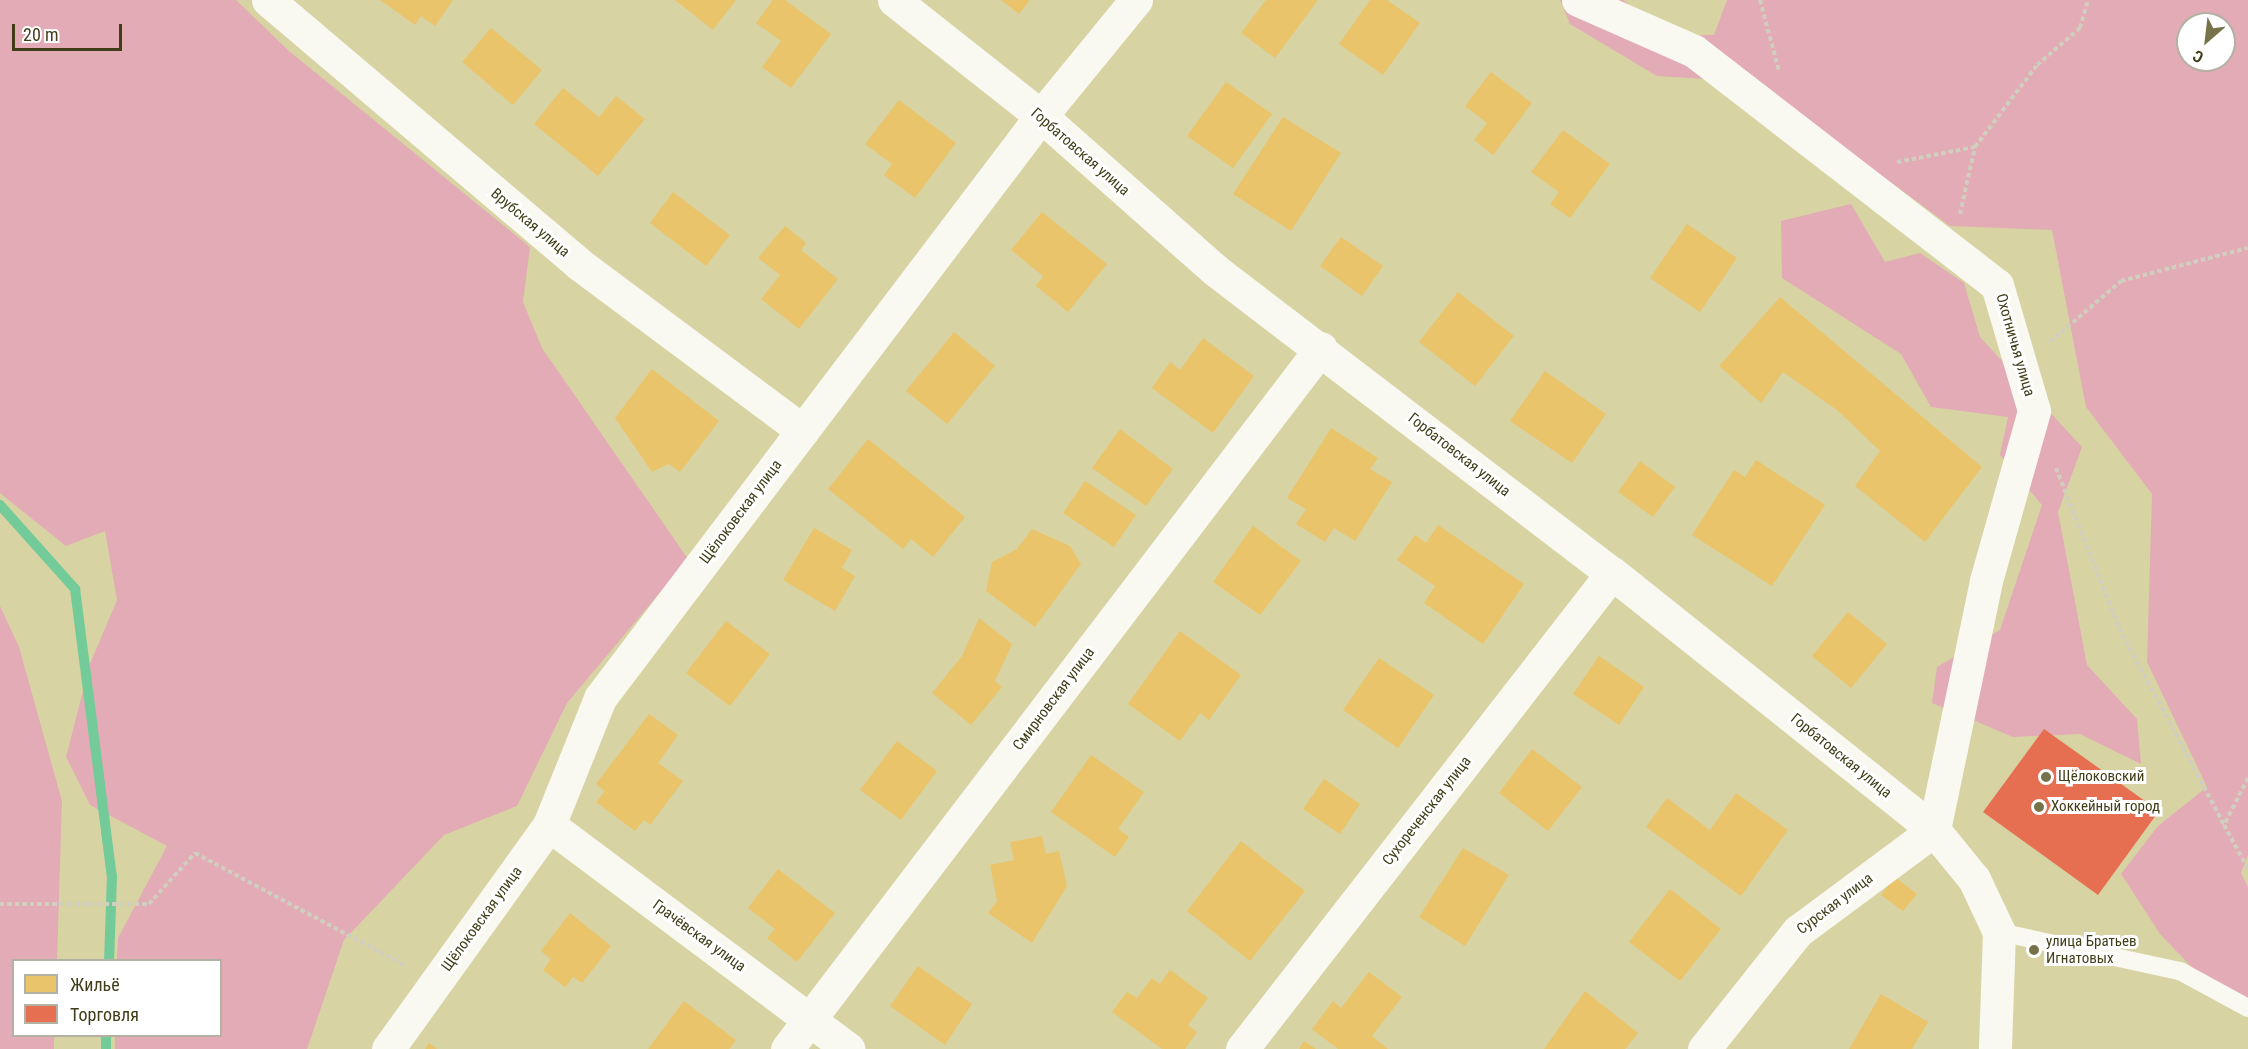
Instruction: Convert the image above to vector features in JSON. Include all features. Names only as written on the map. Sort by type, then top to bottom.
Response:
[{"type":"street","name":"Врубская улица","points":[[268,0],[579,264],[803,430]]},
{"type":"street","name":"Горбатовская улица","points":[[894,0],[1041,116],[1215,270],[1321,348],[1612,573],[1934,830],[1974,879],[1999,932]]},
{"type":"street","name":"Щёлоковская улица","points":[[388,1049],[549,825],[600,698],[1041,116],[1136,0]]},
{"type":"street","name":"Охотничья улица","points":[[1578,0],[1694,51],[1997,285],[2034,411],[1986,581],[1934,830]]},
{"type":"street","name":"Смирновская улица","points":[[787,1049],[1321,348]]},
{"type":"street","name":"Сухореченская улица","points":[[1242,1049],[1612,573]]},
{"type":"street","name":"Грачёвская улица","points":[[549,825],[848,1049]]},
{"type":"street","name":"Сурская улица","points":[[1704,1049],[1798,931],[1934,830]]},
{"type":"street","points":[[1995,1049],[1999,932]]},
{"type":"lane","points":[[1999,932],[2180,971],[2248,1008]]},
{"type":"path","points":[[1760,0],[1781,75]]},
{"type":"path","points":[[1952,250],[1976,147],[2037,66],[2080,28],[2088,0]]},
{"type":"path","points":[[1849,170],[1976,147]]},
{"type":"path","points":[[2021,366],[2121,281],[2248,249]]},
{"type":"path","points":[[2034,411],[2119,628],[2248,869]]},
{"type":"path","points":[[2224,825],[2248,778]]},
{"type":"path","points":[[0,904],[149,904],[195,853],[436,983]]},
{"type":"shaded area","points":[[0,0],[236,0],[289,51],[530,247],[523,302],[542,348],[688,559],[567,703],[517,806],[444,835],[344,940],[307,1049],[115,1049],[115,1037],[222,1037],[222,959],[117,959],[118,938],[167,846],[90,805],[66,757],[90,664],[117,600],[105,531],[66,546],[0,493]]},
{"type":"shaded area","points":[[1560,0],[1623,0],[1667,36],[1714,35],[1727,0],[2248,0],[2248,855],[2241,873],[2248,887],[2248,1010],[2231,1008],[2160,934],[2121,874],[2158,826],[2207,787],[2147,662],[2152,494],[2086,407],[2052,230],[1950,226],[1755,82],[1657,76],[1570,24]]},
{"type":"shaded area","points":[[1851,204],[1885,262],[1920,253],[1964,283],[1980,337],[2082,447],[2058,512],[2087,665],[2137,719],[2141,764],[2080,734],[2013,737],[1932,703],[1937,667],[2000,630],[2042,505],[2000,455],[2008,417],[1931,407],[1901,354],[1782,278],[1781,221]]},
{"type":"shaded area","points":[[0,606],[19,647],[62,801],[57,959],[12,959],[12,1037],[54,1037],[54,1049],[0,1049]]},
{"type":"building: Жильё","points":[[380,0],[453,0],[435,26],[421,16],[415,25]]},
{"type":"building: Жильё","points":[[675,0],[736,0],[713,30]]},
{"type":"building: Жильё","points":[[773,0],[785,0],[831,34],[791,88],[762,67],[781,41],[756,23]]},
{"type":"building: Жильё","points":[[1001,0],[1030,0],[1019,14]]},
{"type":"building: Жильё","points":[[1266,0],[1318,0],[1275,58],[1241,33]]},
{"type":"building: Жильё","points":[[1370,0],[1387,0],[1420,23],[1383,75],[1339,44]]},
{"type":"building: Жильё","points":[[491,28],[542,70],[513,105],[462,62]]},
{"type":"building: Жильё","points":[[1491,72],[1532,103],[1493,155],[1474,140],[1487,123],[1465,106]]},
{"type":"building: Жильё","points":[[1226,82],[1272,114],[1233,168],[1187,136]]},
{"type":"building: Жильё","points":[[563,88],[599,117],[616,96],[645,119],[598,176],[534,124]]},
{"type":"building: Жильё","points":[[899,100],[956,143],[915,198],[884,175],[892,164],[865,144]]},
{"type":"building: Жильё","points":[[1283,117],[1341,153],[1291,231],[1233,194]]},
{"type":"building: Жильё","points":[[1563,130],[1610,164],[1570,218],[1550,204],[1559,192],[1531,172]]},
{"type":"building: Жильё","points":[[673,192],[730,235],[706,266],[650,223]]},
{"type":"building: Жильё","points":[[1042,212],[1107,264],[1068,312],[1036,286],[1043,276],[1011,250]]},
{"type":"building: Жильё","points":[[1687,224],[1737,258],[1700,312],[1650,278]]},
{"type":"building: Жильё","points":[[785,226],[806,243],[801,250],[838,279],[799,329],[761,299],[780,275],[758,258]]},
{"type":"building: Жильё","points":[[1341,237],[1383,266],[1362,296],[1320,266]]},
{"type":"building: Жильё","points":[[1458,292],[1514,336],[1475,386],[1419,342]]},
{"type":"building: Жильё","points":[[1780,297],[1982,467],[1925,542],[1855,486],[1880,451],[1837,410],[1783,372],[1761,403],[1719,366]]},
{"type":"building: Жильё","points":[[954,332],[995,366],[947,424],[906,391]]},
{"type":"building: Жильё","points":[[1203,338],[1254,376],[1213,433],[1152,388],[1170,362],[1180,370]]},
{"type":"building: Жильё","points":[[652,369],[719,421],[680,472],[668,464],[652,472],[615,418]]},
{"type":"building: Жильё","points":[[1545,371],[1606,414],[1572,463],[1510,421]]},
{"type":"building: Жильё","points":[[1331,428],[1378,458],[1370,469],[1392,482],[1355,541],[1334,528],[1325,542],[1296,524],[1306,509],[1287,498]]},
{"type":"building: Жильё","points":[[1120,429],[1173,469],[1146,506],[1092,468]]},
{"type":"building: Жильё","points":[[868,439],[965,517],[933,557],[911,539],[903,549],[828,489]]},
{"type":"building: Жильё","points":[[1756,460],[1825,505],[1772,586],[1692,535],[1734,470],[1745,477]]},
{"type":"building: Жильё","points":[[1640,461],[1675,487],[1653,517],[1618,492]]},
{"type":"building: Жильё","points":[[1085,481],[1136,515],[1114,547],[1063,513]]},
{"type":"building: Жильё","points":[[1438,525],[1524,584],[1483,644],[1424,603],[1435,586],[1397,560],[1415,535],[1426,543]]},
{"type":"building: Жильё","points":[[1253,526],[1301,561],[1260,615],[1213,582]]},
{"type":"building: Жильё","points":[[814,528],[852,550],[842,568],[855,576],[835,611],[783,580]]},
{"type":"building: Жильё","points":[[1032,529],[1070,546],[1081,564],[1035,627],[986,591],[992,562],[1017,549]]},
{"type":"building: Жильё","points":[[1848,612],[1887,644],[1851,688],[1812,656]]},
{"type":"building: Жильё","points":[[979,618],[1012,644],[995,681],[1002,687],[971,725],[932,693],[962,656]]},
{"type":"building: Жильё","points":[[726,621],[770,654],[730,706],[686,673]]},
{"type":"building: Жильё","points":[[1180,631],[1241,675],[1209,720],[1200,713],[1180,741],[1128,704]]},
{"type":"building: Жильё","points":[[1599,656],[1644,687],[1619,725],[1573,694]]},
{"type":"building: Жильё","points":[[1379,658],[1434,695],[1398,748],[1343,710]]},
{"type":"building: Жильё","points":[[649,714],[678,735],[658,763],[683,781],[650,825],[644,820],[635,831],[596,802],[605,791],[596,784]]},
{"type":"building: Жильё","points":[[897,741],[937,771],[901,820],[860,790]]},
{"type":"building: Жильё","points":[[1532,749],[1582,787],[1548,831],[1499,793]]},
{"type":"building: Жильё","points":[[1091,755],[1144,792],[1118,829],[1129,837],[1115,857],[1051,812]]},
{"type":"building: Жильё","points":[[1324,779],[1360,804],[1340,834],[1303,809]]},
{"type":"building: Жильё","points":[[1736,793],[1788,830],[1741,896],[1646,827],[1667,798],[1710,830]]},
{"type":"building: Жильё","points":[[1042,836],[1046,854],[1059,851],[1067,886],[1032,943],[988,913],[997,901],[990,865],[1014,860],[1010,842]]},
{"type":"building: Жильё","points":[[1241,841],[1305,891],[1250,961],[1187,911]]},
{"type":"building: Жильё","points":[[1463,848],[1509,875],[1465,946],[1419,917]]},
{"type":"building: Жильё","points":[[778,869],[835,913],[797,962],[767,938],[775,929],[748,908]]},
{"type":"building: Жильё","points":[[1895,877],[1917,894],[1903,911],[1881,895]]},
{"type":"building: Жильё","points":[[1670,889],[1721,929],[1680,981],[1629,942]]},
{"type":"building: Жильё","points":[[570,913],[611,946],[582,983],[573,977],[565,987],[543,970],[551,959],[541,951]]},
{"type":"building: Жильё","points":[[918,966],[972,1004],[945,1045],[890,1006]]},
{"type":"building: Жильё","points":[[1170,970],[1208,998],[1188,1025],[1197,1032],[1185,1049],[1162,1049],[1112,1012],[1127,992],[1137,998],[1152,978],[1160,984]]},
{"type":"building: Жильё","points":[[1369,972],[1402,997],[1372,1036],[1388,1049],[1338,1049],[1312,1029],[1333,1001],[1341,1008]]},
{"type":"building: Жильё","points":[[1585,991],[1638,1033],[1625,1049],[1544,1049]]},
{"type":"building: Жильё","points":[[1881,994],[1928,1022],[1912,1049],[1849,1049]]},
{"type":"building: Жильё","points":[[684,1001],[736,1040],[729,1049],[648,1049]]},
{"type":"building: Жильё","points":[[1304,1041],[1316,1049],[1299,1049]]},
{"type":"building: Жильё","points":[[429,1043],[437,1049],[425,1049]]},
{"type":"building: Торговля","points":[[2044,729],[2159,811],[2098,895],[1983,812]]},
{"type":"waterway","points":[[0,505],[75,589],[112,876],[109,959]]},
{"type":"waterway","points":[[106,1037],[106,1049]]},
{"type":"place","name":"Щёлоковский","points":[[2046,777]]},
{"type":"place","name":"Хоккейный город","points":[[2039,807]]},
{"type":"place","name":"улица Братьев Игнатовых","points":[[2034,950]]}]
